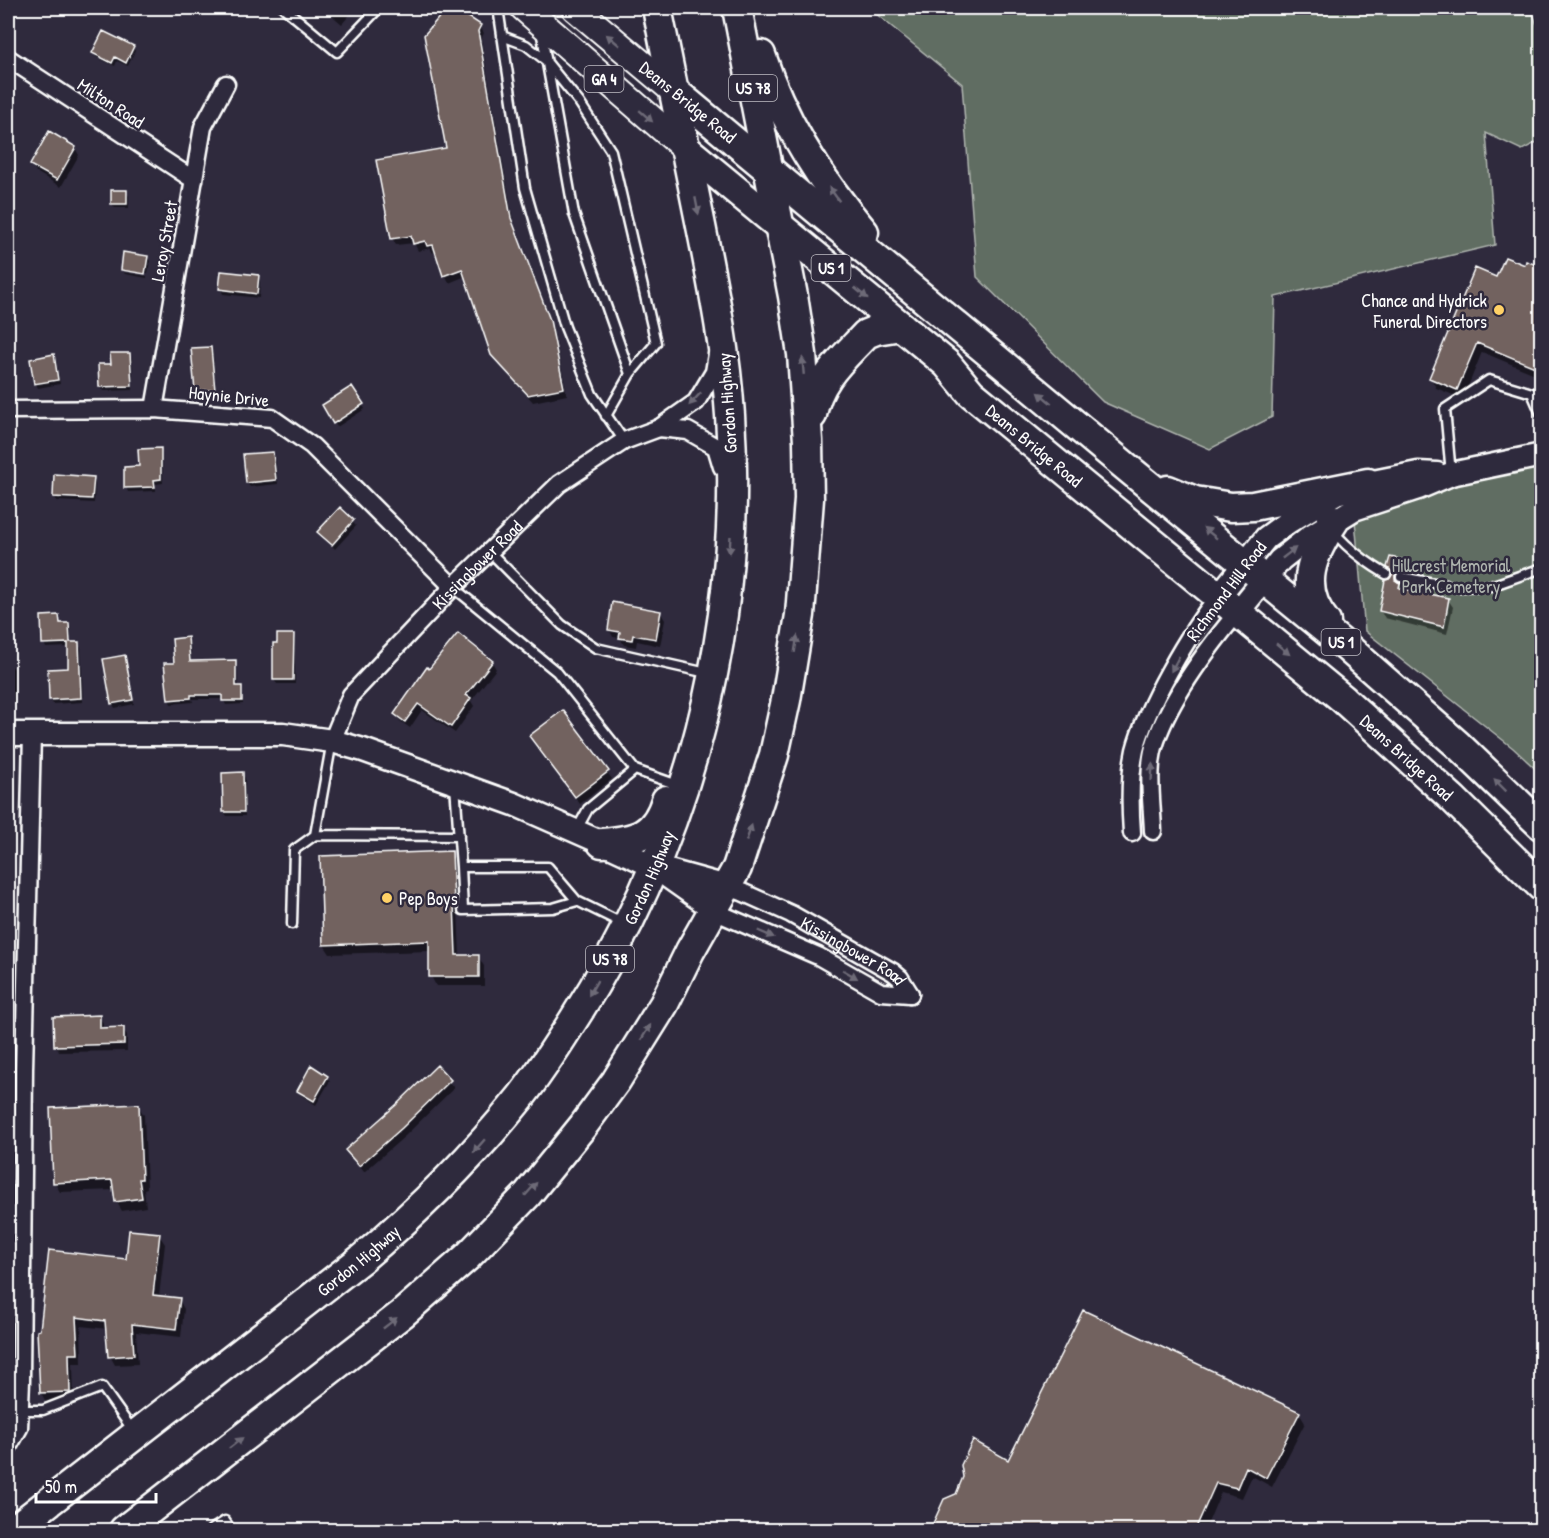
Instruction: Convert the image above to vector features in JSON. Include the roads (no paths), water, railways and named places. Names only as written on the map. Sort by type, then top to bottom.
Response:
[{"type":"highway","name":"Gordon Highway","points":[[13,1530],[360,1260],[404,1223],[466,1161],[522,1095],[556,1048],[587,999],[627,925],[653,866],[684,787],[713,675],[723,617],[732,501],[730,414],[720,327],[657,8]]},
{"type":"highway","name":"US 78","points":[[124,1530],[402,1314],[488,1236],[547,1172],[616,1081],[664,1004],[737,868],[774,755],[788,688],[800,615],[808,526],[808,441],[802,354],[780,226],[737,8]]},
{"type":"highway","name":"US 1","points":[[746,8],[770,84],[812,161],[850,216],[912,288]]},
{"type":"highway","name":"Deans Bridge Road","points":[[674,91],[1349,649],[1458,745],[1542,826]]},
{"type":"highway","name":"Deans Bridge Road","points":[[686,149],[947,364],[970,393],[1343,699],[1453,799],[1542,887]]},
{"type":"highway","points":[[808,441],[815,400],[823,382],[866,334],[901,326]]},
{"type":"highway","points":[[1136,474],[1195,501],[1231,507],[1253,506],[1323,515],[1368,483]]},
{"type":"highway","points":[[1323,515],[1321,540],[1311,567],[1311,592],[1318,612],[1349,649]]},
{"type":"highway","points":[[602,843],[630,841],[640,836],[649,829],[663,811],[682,752],[713,675]]},
{"type":"main road","name":"Deans Bridge Road","points":[[574,8],[674,91]]},
{"type":"main road","name":"Deans Bridge Road","points":[[532,15],[686,149]]},
{"type":"street","name":"Milton Road","points":[[8,58],[194,180]]},
{"type":"street","name":"Leroy Street","points":[[154,409],[203,127],[226,84]]},
{"type":"street","name":"Kissingbower Road","points":[[332,741],[351,695],[453,586],[559,484],[624,441],[659,428],[696,402],[714,372],[720,327]]},
{"type":"street","name":"Haynie Drive","points":[[8,410],[154,409],[272,417],[312,446],[453,586]]},
{"type":"street","name":"Kissingbower Road","points":[[659,428],[688,431],[716,447],[732,501]]},
{"type":"street","name":"Richmond Hill Road","points":[[1153,831],[1151,771],[1154,748],[1176,701],[1217,637],[1227,605],[1255,570],[1280,560],[1323,515],[1354,509],[1418,488],[1451,474],[1542,455]]},
{"type":"street","name":"Richmond Hill Road","points":[[1368,483],[1418,473],[1451,474]]},
{"type":"street","name":"Richmond Hill Road","points":[[1132,833],[1130,810],[1132,775],[1135,750],[1143,727],[1183,649],[1206,612],[1227,605]]},
{"type":"street","name":"Kissingbower Road","points":[[8,734],[283,734],[332,741],[514,804],[721,898],[742,892],[791,915],[893,972],[900,978],[910,994],[881,992],[819,956],[723,915],[721,898]]},
{"type":"street","points":[[8,1447],[19,1428],[20,1410],[16,1069],[32,734]]},
{"type":"lane","points":[[284,8],[337,52],[379,8]]},
{"type":"lane","points":[[498,8],[525,188],[565,327],[592,394],[624,441]]},
{"type":"lane","points":[[532,15],[545,60],[574,214],[630,374]]},
{"type":"lane","points":[[502,36],[526,45],[545,60],[579,102],[610,151],[656,343],[630,374],[606,416]]},
{"type":"lane","points":[[1451,474],[1445,409],[1489,380],[1532,393],[1542,416]]},
{"type":"lane","points":[[1323,515],[1363,561],[1386,574]]},
{"type":"lane","points":[[489,551],[562,625],[596,648],[713,675]]},
{"type":"lane","points":[[1401,577],[1456,587],[1491,585],[1542,568]]},
{"type":"lane","points":[[453,586],[557,672],[635,770],[672,783]]},
{"type":"lane","points":[[315,835],[332,741]]},
{"type":"lane","points":[[576,831],[588,809],[635,770]]},
{"type":"lane","points":[[455,783],[463,910],[553,908],[577,901]]},
{"type":"lane","points":[[292,924],[294,850],[315,835],[459,836]]},
{"type":"lane","points":[[461,867],[548,867],[577,901],[627,925]]},
{"type":"lane","points":[[20,1410],[44,1410],[102,1387],[135,1435]]},
{"type":"lane","points":[[211,1530],[225,1521],[231,1530]]},
{"type":"place","name":"Chance and Hydrick Funeral Directors","points":[[1499,310]]},
{"type":"place","name":"Pep Boys","points":[[387,898]]},
{"type":"park label","name":"Hillcrest Memorial Park Cemetery","points":[[1451,575]]}]
